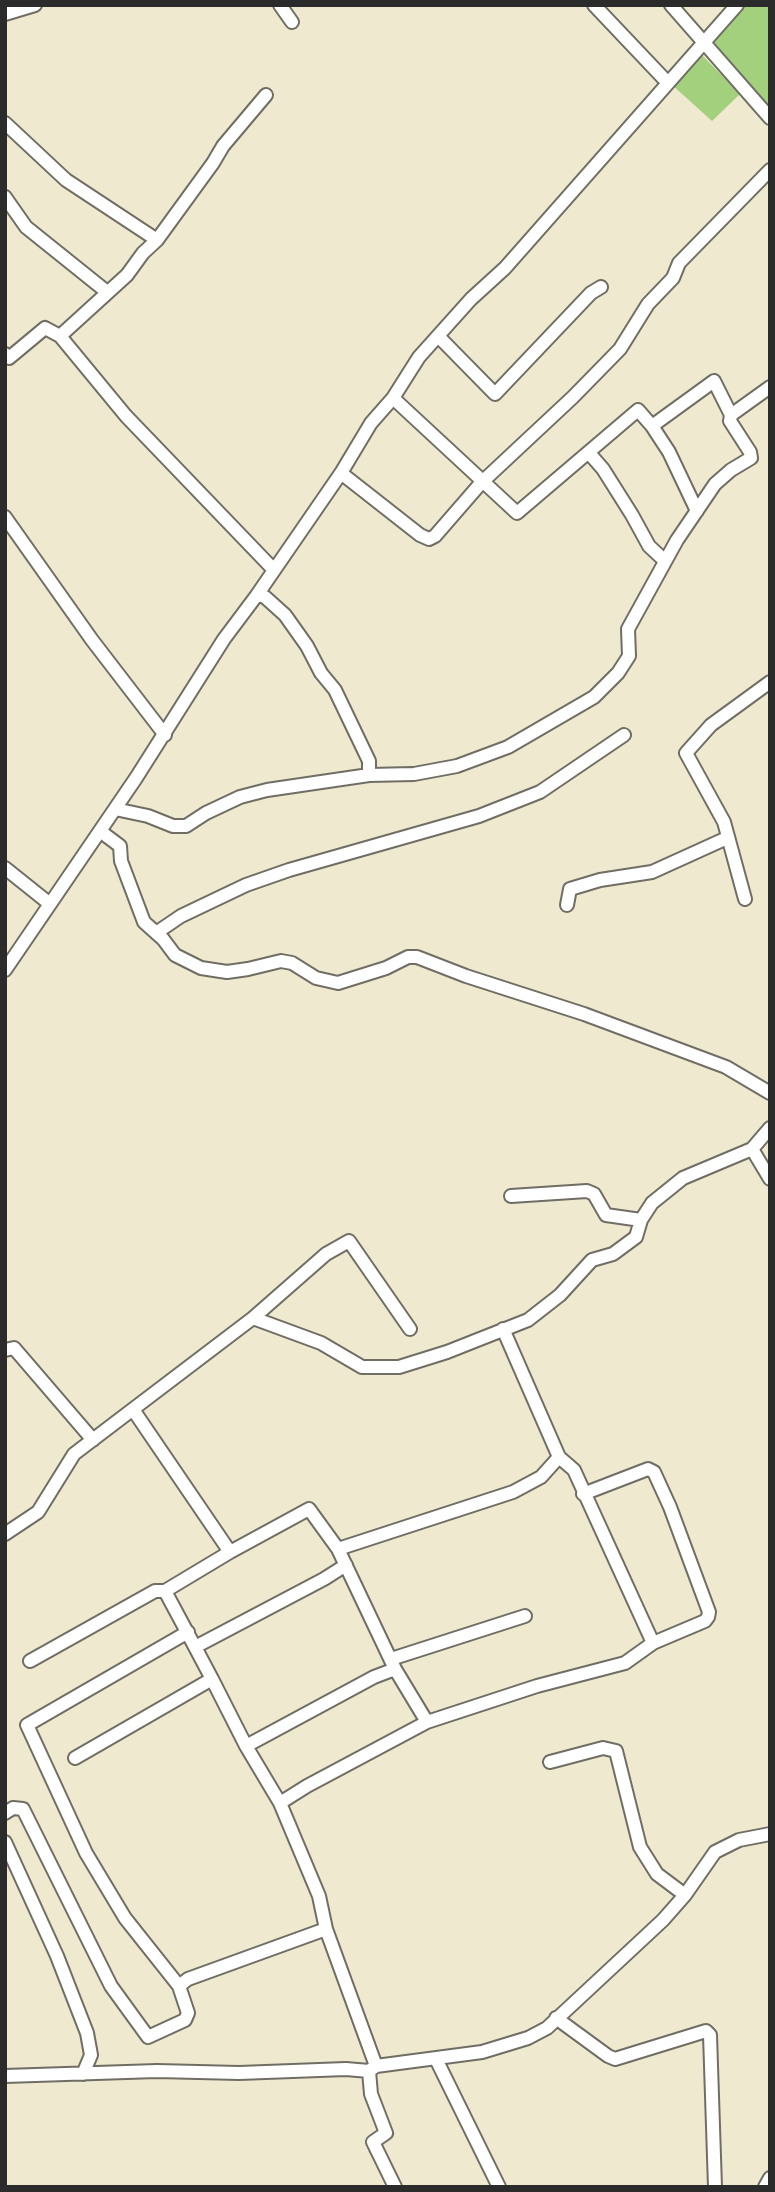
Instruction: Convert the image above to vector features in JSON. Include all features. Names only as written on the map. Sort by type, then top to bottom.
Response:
[{"type":"street","points":[[5,14],[35,5]]},
{"type":"street","points":[[280,5],[292,22]]},
{"type":"street","points":[[594,5],[667,82]]},
{"type":"street","points":[[671,5],[703,45],[770,118]]},
{"type":"street","points":[[5,970],[165,735],[223,639],[257,595],[341,473],[371,423],[393,398],[419,356],[471,299],[505,268],[737,5]]},
{"type":"street","points":[[60,335],[127,275],[143,253],[157,240],[228,139],[266,94]]},
{"type":"street","points":[[5,123],[66,180],[157,240]]},
{"type":"street","points":[[341,473],[420,535],[429,539],[435,536],[481,483],[620,349],[648,304],[673,278],[679,262],[770,170]]},
{"type":"street","points":[[5,197],[26,227],[107,292]]},
{"type":"street","points":[[438,336],[495,394],[591,293],[601,287]]},
{"type":"street","points":[[5,354],[9,358],[45,328],[60,335],[126,416],[274,570]]},
{"type":"street","points":[[115,809],[148,816],[173,826],[186,826],[240,797],[297,785],[369,775],[414,774],[457,766],[508,747],[594,697],[618,673],[629,656],[628,629],[665,561],[697,511],[715,485],[731,470],[751,458],[730,421],[731,415],[714,381],[652,426]]},
{"type":"street","points":[[731,415],[770,387]]},
{"type":"street","points":[[393,398],[481,483],[517,513],[638,410],[669,452],[697,511]]},
{"type":"street","points":[[589,453],[603,469],[649,546],[665,561]]},
{"type":"street","points":[[5,517],[92,640],[165,735]]},
{"type":"street","points":[[257,595],[264,597],[285,615],[335,690],[369,761],[369,775]]},
{"type":"street","points":[[745,899],[721,816],[686,753],[711,725],[770,682]]},
{"type":"street","points":[[156,933],[181,916],[246,885],[289,870],[480,816],[540,792],[624,735]]},
{"type":"street","points":[[100,831],[120,846],[121,860],[144,922],[176,955],[201,968],[227,972],[281,961],[292,963],[316,978],[338,983],[386,968],[408,957],[417,957],[466,976],[584,1014],[726,1067],[770,1093]]},
{"type":"street","points":[[567,905],[570,889],[600,880],[652,872],[727,838]]},
{"type":"street","points":[[5,868],[50,904]]},
{"type":"street","points":[[253,1318],[321,1343],[362,1367],[399,1367],[528,1320],[560,1295],[592,1260],[613,1254],[636,1237],[641,1220],[652,1203],[683,1178],[752,1149],[770,1128]]},
{"type":"street","points":[[752,1149],[770,1179]]},
{"type":"street","points":[[510,1196],[587,1191],[594,1194],[606,1215],[641,1220]]},
{"type":"street","points":[[5,1534],[38,1512],[74,1454],[110,1424],[134,1410],[253,1318],[326,1254],[349,1241],[410,1329]]},
{"type":"street","points":[[503,1329],[559,1457],[574,1471],[653,1643]]},
{"type":"street","points":[[5,1350],[14,1348],[93,1440]]},
{"type":"street","points":[[134,1410],[230,1552]]},
{"type":"street","points":[[338,1549],[513,1492],[541,1477],[559,1457]]},
{"type":"street","points":[[280,1804],[307,1786],[427,1722],[537,1686],[625,1663],[653,1643],[705,1621],[709,1612],[659,1477],[648,1469],[583,1494]]},
{"type":"street","points":[[30,1661],[155,1591],[165,1591],[309,1509],[338,1549],[393,1664],[427,1722]]},
{"type":"street","points":[[195,1647],[346,1565]]},
{"type":"street","points":[[165,1591],[246,1746],[280,1804],[319,1896],[326,1928],[372,2069],[371,2094],[386,2133],[373,2142],[396,2187]]},
{"type":"street","points":[[246,1746],[393,1664],[525,1616]]},
{"type":"street","points":[[5,1813],[13,1808],[23,1810],[111,1986],[148,2037],[185,2020],[188,2013],[179,1986],[125,1918],[86,1853],[27,1725],[188,1632]]},
{"type":"street","points":[[75,1759],[212,1679]]},
{"type":"street","points":[[550,1762],[603,1748],[616,1751],[640,1847],[657,1874],[685,1895]]},
{"type":"street","points":[[5,2076],[157,2071],[239,2073],[372,2069],[482,2052],[528,2038],[547,2028],[616,1964],[685,1895],[716,1852],[739,1840],[770,1834]]},
{"type":"street","points":[[5,1842],[57,1956],[87,2033],[91,2055],[83,2074]]},
{"type":"street","points":[[179,1986],[188,1979],[326,1928]]},
{"type":"street","points":[[556,2018],[615,2059],[706,2031],[710,2035],[715,2187]]},
{"type":"street","points":[[436,2059],[499,2187]]},
{"type":"street","points":[[765,2187],[770,2178]]},
{"type":"green space","points":[[740,5],[770,5],[770,113],[734,76],[730,63],[714,42]]},
{"type":"green space","points":[[700,53],[740,94],[712,121],[671,84]]}]
